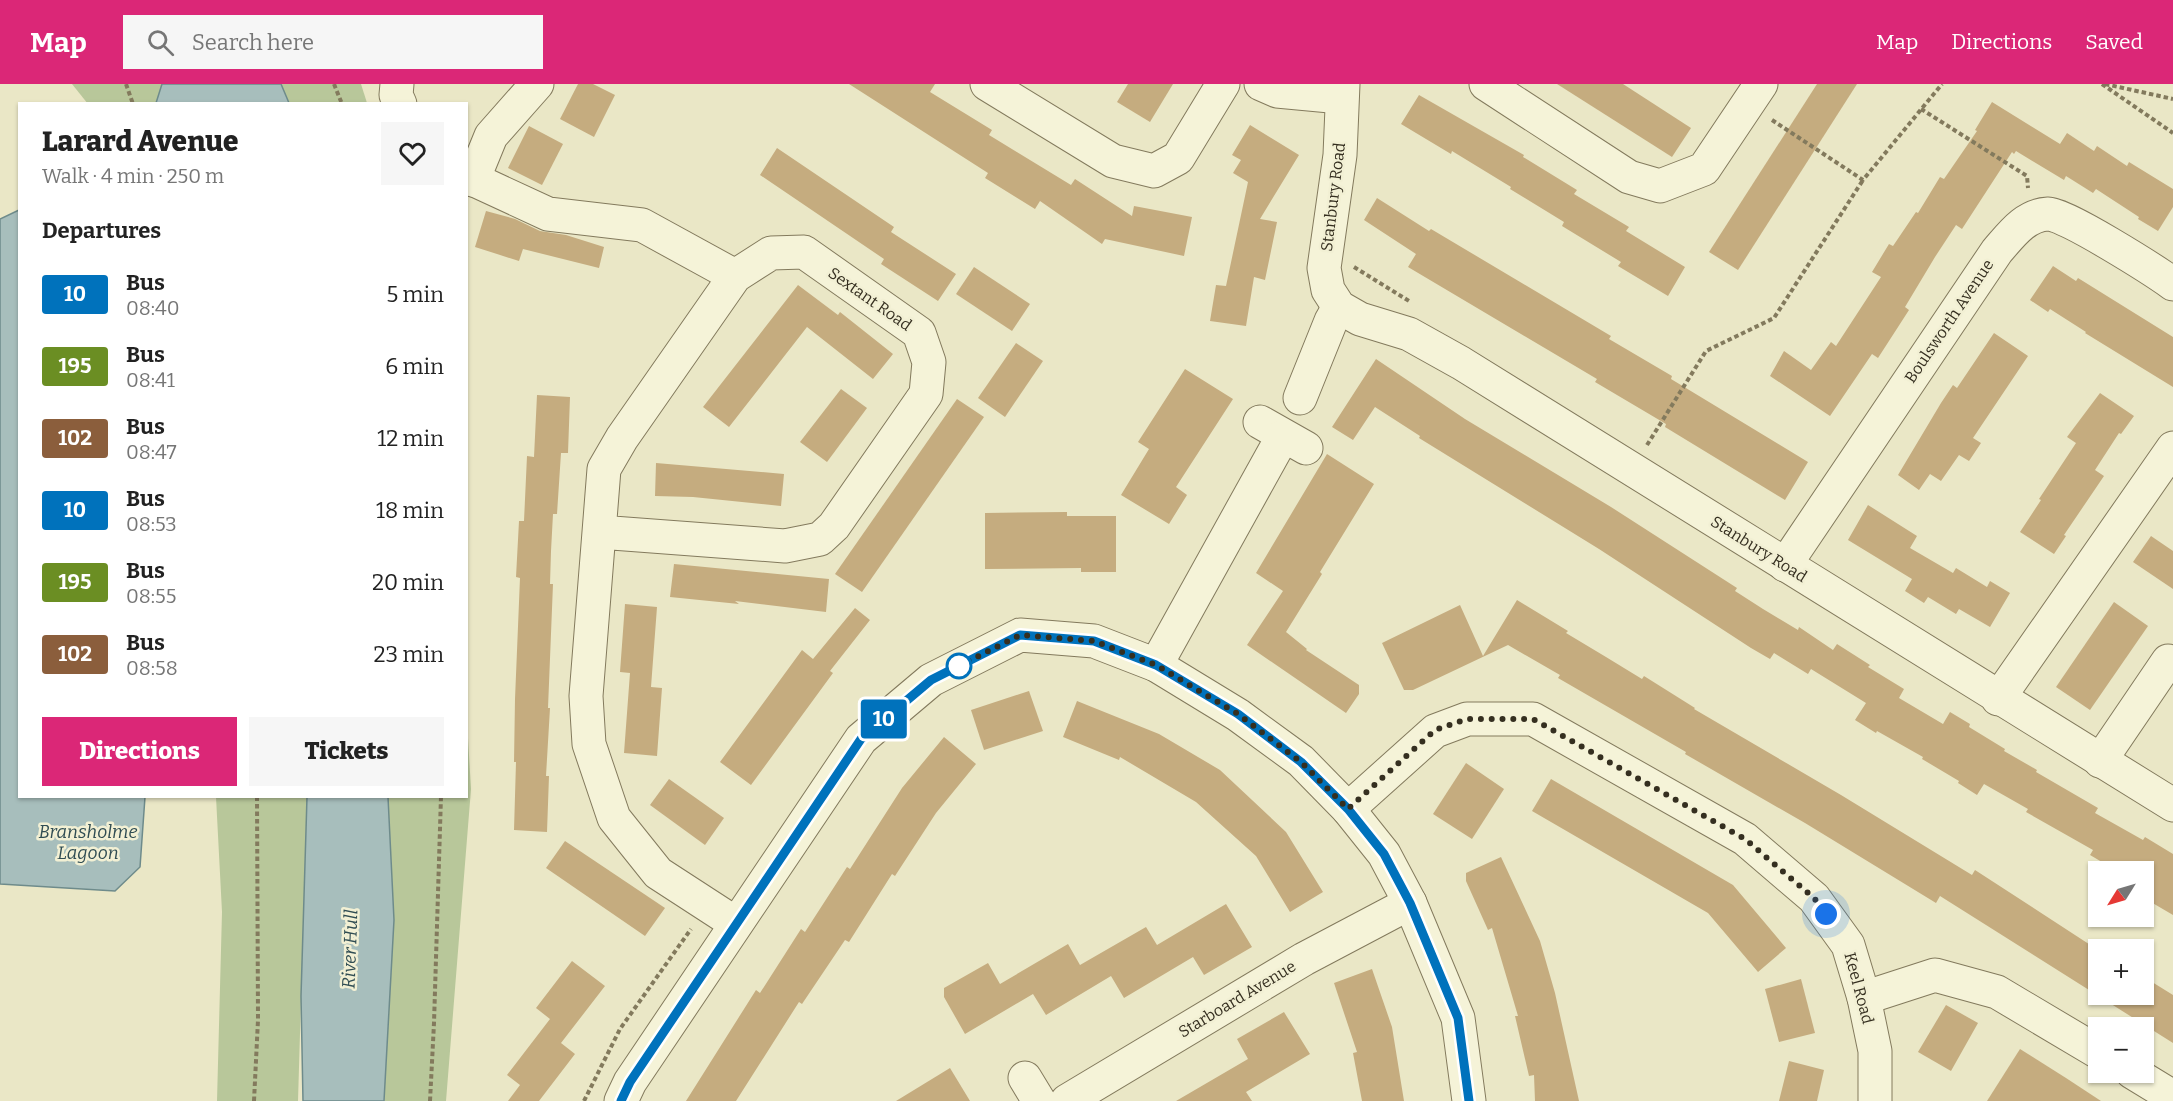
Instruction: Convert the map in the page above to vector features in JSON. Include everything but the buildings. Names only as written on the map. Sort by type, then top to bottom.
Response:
[{"type":"street","points":[[398,84],[396,95],[399,102]]},
{"type":"street","points":[[537,84],[491,136],[470,178],[548,214],[642,225],[735,276]]},
{"type":"street","points":[[987,84],[1113,161],[1154,171],[1178,158],[1223,84]]},
{"type":"street","points":[[1261,84],[1277,92],[1342,91]]},
{"type":"street","points":[[1486,84],[1629,177],[1660,186],[1704,169],[1754,94]]},
{"type":"street","name":"Stanbury Road","points":[[1342,91],[1340,155],[1324,268],[1328,290],[1339,308],[1360,319],[1409,334],[1461,363],[2173,806]]},
{"type":"street","points":[[2028,220],[2049,214],[2070,221],[2173,284]]},
{"type":"street","name":"Boulsworth Avenue","points":[[1785,566],[1997,250],[2022,222],[2028,220]]},
{"type":"street","name":"Sextant Road","points":[[598,532],[785,546],[820,539],[834,526],[926,394],[929,362],[919,333],[804,252],[771,253],[735,276],[622,438],[604,469],[598,532],[586,696],[589,744],[614,818],[658,873],[735,923]]},
{"type":"street","points":[[1300,398],[1331,321],[1339,308]]},
{"type":"street","points":[[1156,665],[1283,435]]},
{"type":"street","points":[[1998,699],[2169,461]]},
{"type":"street","points":[[621,1101],[630,1082],[735,923],[861,739],[931,680],[1020,635],[1094,641],[1156,665],[1238,714],[1301,762],[1348,809],[1384,854],[1410,903],[1458,1018],[1469,1101]]},
{"type":"street","points":[[2100,761],[2168,661]]},
{"type":"street","name":"Keel Road","points":[[1348,809],[1435,730],[1467,719],[1533,719],[1745,839],[1814,898],[1848,945],[1864,998],[1875,1051],[1875,1101]]},
{"type":"street","name":"Starboard Avenue","points":[[1067,1101],[1304,959],[1410,903]]},
{"type":"street","points":[[1864,998],[1935,975],[1997,992],[2088,1046]]},
{"type":"street","points":[[2150,1083],[2173,1097]]},
{"type":"path","points":[[126,84],[132,102]]},
{"type":"path","points":[[334,84],[341,102]]},
{"type":"path","points":[[1632,470],[1706,351],[1774,318],[1863,180],[1942,84]]},
{"type":"path","points":[[2104,84],[2173,99]]},
{"type":"path","points":[[2104,84],[2173,133]]},
{"type":"path","points":[[1754,94],[1863,180]]},
{"type":"path","points":[[1921,109],[2027,176],[2028,220]]},
{"type":"path","points":[[254,1101],[258,1020],[257,798]]},
{"type":"path","points":[[430,1101],[441,798]]},
{"type":"path","points":[[584,1101],[620,1029],[707,906]]},
{"type":"green space","points":[[72,84],[162,84],[156,102],[86,102]]},
{"type":"green space","points":[[281,84],[361,84],[367,102],[289,102]]},
{"type":"green space","points":[[468,738],[471,789],[446,1101],[384,1101],[394,920],[388,798],[468,798]]},
{"type":"green space","points":[[216,798],[307,798],[298,1101],[217,1101],[222,912]]},
{"type":"water","points":[[162,84],[281,84],[289,102],[156,102]]},
{"type":"water","name":"Bransholme Lagoon","points":[[18,210],[18,798],[145,798],[140,867],[115,891],[0,884],[0,219]]},
{"type":"water","name":"River Hull","points":[[307,798],[388,798],[394,920],[384,1101],[303,1101],[301,996]]},
{"type":"bus line","name":"10","points":[[621,1101],[630,1082],[735,923],[861,739],[931,680],[1020,635],[1094,641],[1156,665],[1238,714],[1301,762],[1348,809],[1384,854],[1410,903],[1458,1018],[1469,1101]]},
{"type":"route","points":[[959,666],[1020,635],[1094,641],[1156,665],[1238,714],[1301,762],[1348,809],[1435,730],[1467,719],[1533,719],[1745,839],[1814,898],[1826,914]]}]
